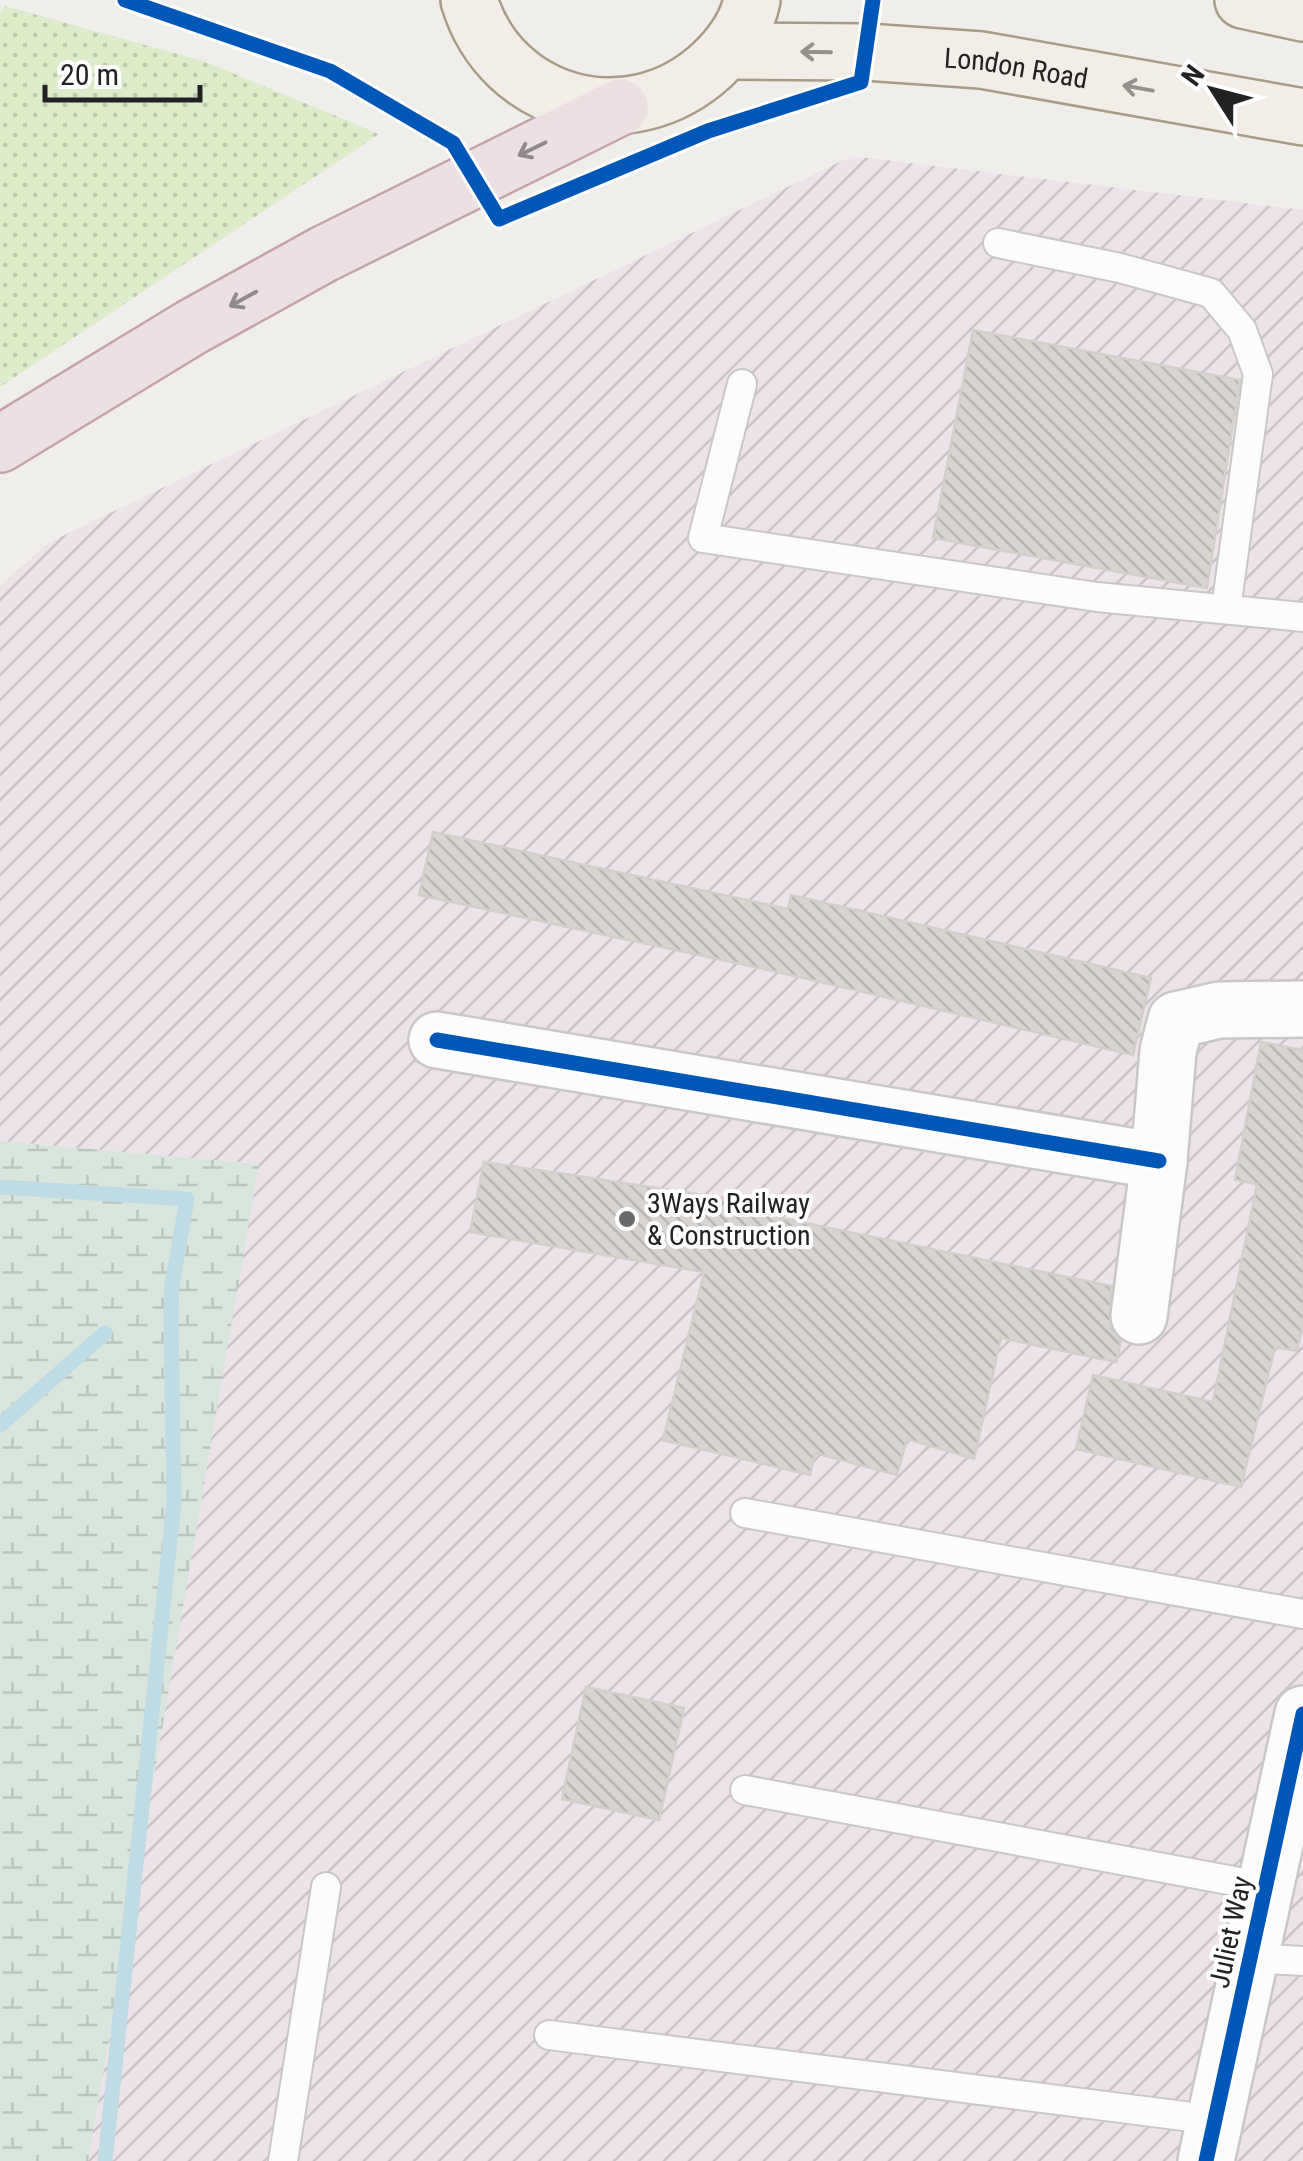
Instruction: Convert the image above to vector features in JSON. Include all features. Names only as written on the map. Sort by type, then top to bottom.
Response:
[{"type":"highway","points":[[0,444],[192,327],[324,254],[620,107]]},
{"type":"main road","points":[[461,7],[500,60],[534,87],[576,104],[620,107],[660,98],[696,79],[727,51],[750,11],[752,0]]},
{"type":"main road","points":[[1243,0],[1303,13]]},
{"type":"main road","name":"London Road","points":[[727,51],[866,52],[981,60],[1283,114]]},
{"type":"street","points":[[1283,114],[1303,146]]},
{"type":"street","points":[[1139,1316],[1159,1161],[1168,1051],[1176,1020],[1219,1010],[1303,1009]]},
{"type":"street","points":[[437,1040],[1159,1161]]},
{"type":"street","name":"Juliet Way","points":[[1211,2140],[1276,1959],[1266,1886],[1303,1714]]},
{"type":"lane","points":[[998,244],[1120,268],[1212,293],[1242,330],[1258,374],[1226,609]]},
{"type":"lane","points":[[742,384],[703,538],[1097,597],[1303,616]]},
{"type":"lane","points":[[745,1513],[1303,1614]]},
{"type":"lane","points":[[745,1790],[1266,1886]]},
{"type":"lane","points":[[283,2161],[326,1886]]},
{"type":"lane","points":[[549,2035],[1211,2140]]},
{"type":"shaded area","points":[[852,156],[1303,210],[1303,2161],[88,2161],[258,1164],[0,1141],[0,585],[50,542]]},
{"type":"green space","points":[[5,6],[206,62],[379,134],[0,387],[0,13]]},
{"type":"green space","points":[[0,1141],[259,1164],[88,2161],[0,2161]]},
{"type":"building","points":[[973,330],[1240,380],[1207,588],[933,538]]},
{"type":"building","points":[[433,832],[788,909],[791,895],[1151,978],[1133,1055],[773,971],[419,895]]},
{"type":"building","points":[[1261,1042],[1303,1050],[1303,1323],[1297,1351],[1275,1347],[1241,1487],[1076,1449],[1093,1375],[1213,1402],[1257,1184],[1235,1180]]},
{"type":"building","points":[[484,1162],[784,1207],[781,1218],[1111,1286],[1110,1327],[1121,1341],[1116,1362],[1001,1338],[974,1459],[907,1439],[897,1475],[815,1453],[810,1475],[663,1440],[704,1272],[470,1232]]},
{"type":"building","points":[[586,1687],[684,1708],[659,1820],[562,1799]]},
{"type":"waterway","points":[[0,1187],[187,1199],[172,1285],[174,1502],[105,2161]]},
{"type":"waterway","points":[[0,1425],[105,1333]]},
{"type":"cycle path","points":[[125,0],[330,71],[453,143],[499,219],[708,131],[861,82],[873,0]]},
{"type":"cycle path","points":[[437,1040],[1159,1161]]},
{"type":"cycle path","points":[[1206,2161],[1303,1714]]},
{"type":"place","name":"3Ways Railway & Construction","points":[[627,1219]]}]
